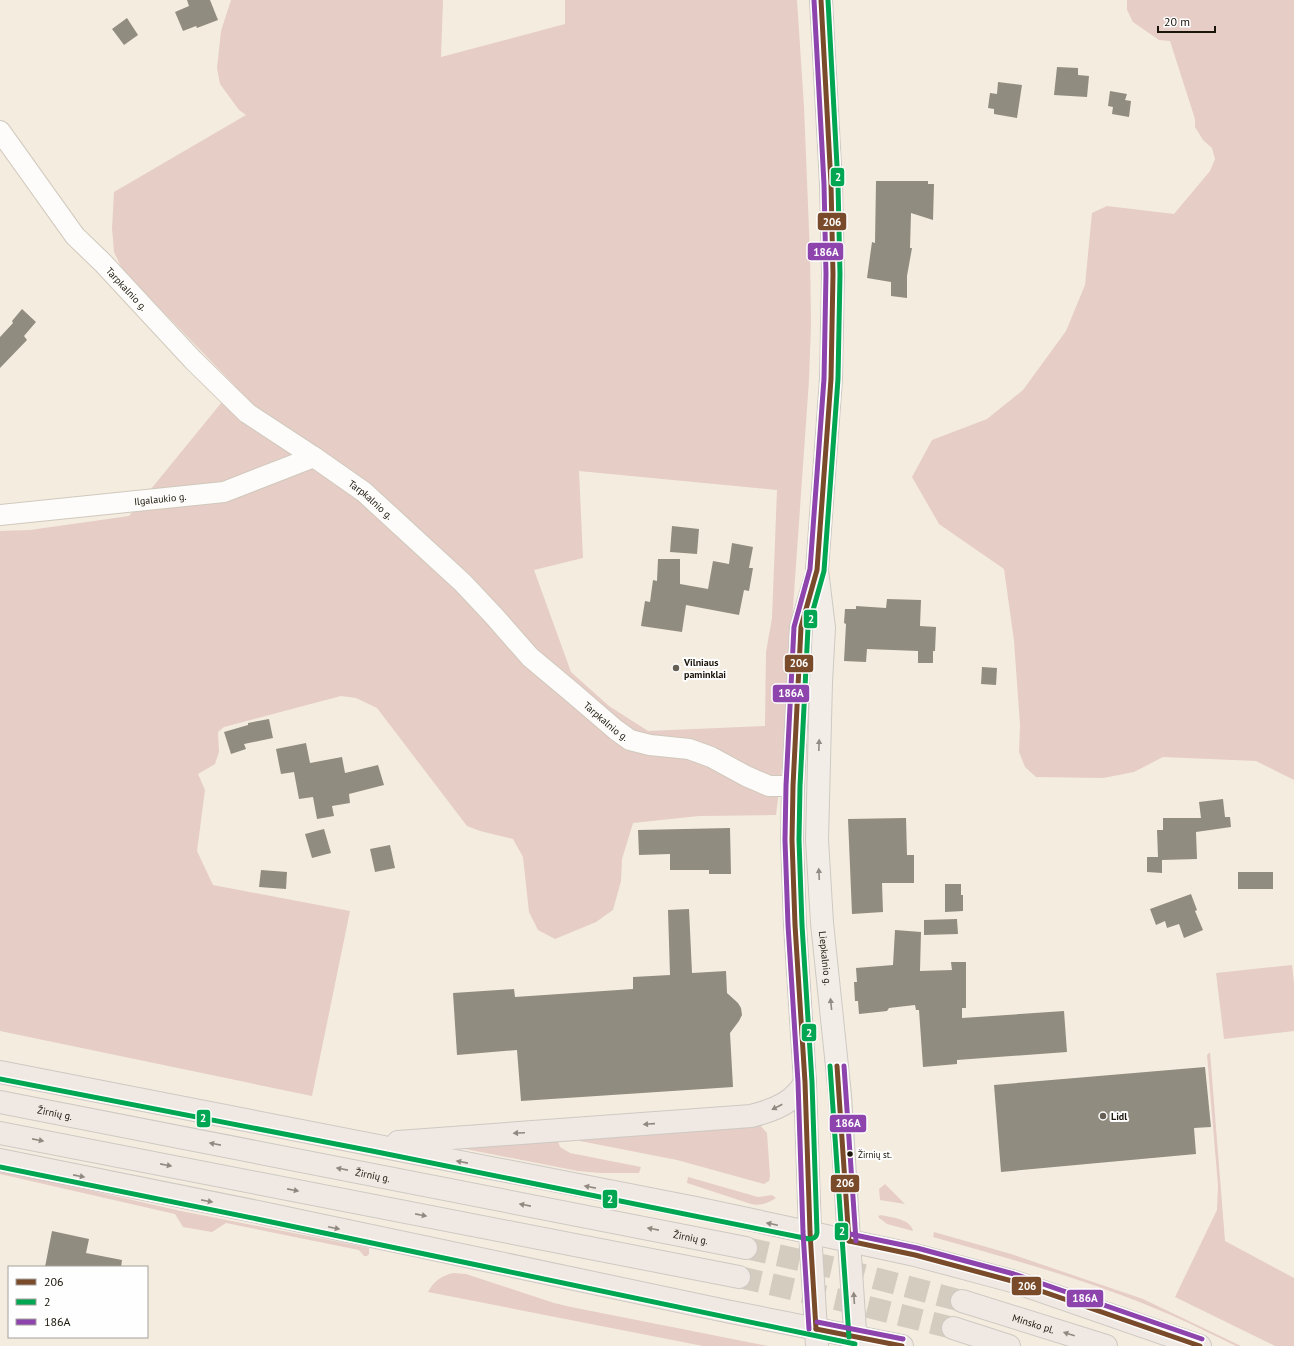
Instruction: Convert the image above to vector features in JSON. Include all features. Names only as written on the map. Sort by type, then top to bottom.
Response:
[{"type":"highway","points":[[0,1072],[373,1144],[810,1232],[915,1255],[1012,1281],[1200,1346]]},
{"type":"highway","points":[[373,1144],[751,1116],[768,1112],[785,1103],[798,1093],[805,1082]]},
{"type":"highway","name":"Žirnių g.","points":[[0,1102],[746,1248]]},
{"type":"highway","points":[[0,1133],[739,1277]]},
{"type":"highway","points":[[0,1160],[258,1212],[817,1337],[902,1346]]},
{"type":"highway","name":"Liepkalnio g.","points":[[810,1232],[817,1337]]},
{"type":"highway","name":"Liepkalnio g.","points":[[849,1241],[856,1342]]},
{"type":"highway","name":"Minsko pl.","points":[[962,1301],[1106,1346]]},
{"type":"highway","points":[[953,1328],[1009,1346]]},
{"type":"main road","name":"Liepkalnio g.","points":[[821,0],[831,184],[833,280],[831,379],[818,570],[824,628],[821,682],[817,840],[819,880],[840,1095],[849,1241]]},
{"type":"main road","name":"Liepkalnio g.","points":[[810,1232],[805,1082],[793,881],[792,840],[793,786],[801,627],[818,570]]},
{"type":"street","name":"Tarpkalnio g.","points":[[0,132],[76,236],[193,360],[247,413],[364,492],[463,583],[530,657],[616,730],[630,740],[650,745],[689,749],[711,757],[746,776],[769,786],[793,786]]},
{"type":"street","name":"Ilgalaukio g.","points":[[0,515],[224,492],[314,457]]},
{"type":"shaded area","points":[[231,0],[443,0],[441,57],[565,24],[565,0],[797,0],[804,107],[810,254],[811,324],[809,380],[785,743],[776,815],[699,816],[633,823],[622,859],[621,881],[613,910],[596,922],[555,939],[538,930],[529,912],[523,857],[513,839],[480,831],[467,826],[377,708],[356,698],[341,696],[224,727],[218,732],[219,752],[215,764],[198,774],[205,790],[197,851],[213,885],[350,911],[312,1096],[0,1031],[0,531],[30,530],[129,516],[235,386],[122,269],[114,252],[112,228],[114,192],[246,115],[239,110],[220,84],[217,68],[221,31]],"holes":[[[579,471],[777,490],[772,618],[766,652],[765,726],[648,731],[609,706],[571,672],[534,570],[583,558]]]},
{"type":"shaded area","points":[[1127,0],[1294,0],[1294,780],[1256,761],[1163,757],[1134,772],[1103,778],[1036,777],[1025,767],[1019,752],[1020,725],[1014,641],[1004,569],[939,524],[912,477],[932,440],[987,419],[1023,390],[1066,331],[1085,285],[1092,213],[1107,206],[1174,214],[1210,171],[1215,159],[1212,148],[1203,140],[1195,127],[1195,119],[1170,41],[1159,40],[1133,22],[1127,10]]},
{"type":"shaded area","points":[[1292,965],[1294,984],[1294,1031],[1224,1039],[1216,973]]},
{"type":"shaded area","points":[[1210,1052],[1225,1241],[1294,1278],[1294,1346],[1275,1346],[1175,1297],[1217,1210],[1218,1186],[1207,1055]]},
{"type":"shaded area","points":[[759,1124],[767,1133],[770,1176],[769,1181],[764,1184],[677,1160],[580,1141],[578,1139]]},
{"type":"shaded area","points":[[557,1139],[560,1147],[570,1153],[641,1167],[639,1173],[600,1173],[578,1171],[455,1147]]},
{"type":"shaded area","points":[[0,1170],[181,1211],[365,1247],[369,1248],[369,1254],[364,1256],[359,1250],[226,1223],[212,1232],[183,1227],[175,1214],[0,1174]]},
{"type":"shaded area","points":[[688,1177],[758,1197],[772,1195],[776,1198],[764,1204],[751,1204],[687,1183]]},
{"type":"shaded area","points":[[885,1184],[905,1204],[880,1200],[879,1189]]},
{"type":"shaded area","points":[[880,1215],[905,1221],[909,1224],[913,1231],[887,1224],[878,1217]]},
{"type":"shaded area","points":[[934,1232],[1011,1254],[1143,1299],[1241,1346],[1236,1346],[1144,1304],[1085,1282],[933,1237]]},
{"type":"shaded area","points":[[453,1273],[466,1274],[554,1303],[571,1307],[768,1346],[703,1346],[428,1292],[438,1280]]},
{"type":"building","points":[[187,0],[210,0],[218,20],[197,28],[196,26],[183,31],[175,12],[189,6]]},
{"type":"building","points":[[127,18],[138,35],[124,45],[112,29]]},
{"type":"building","points":[[1057,67],[1078,68],[1078,75],[1089,76],[1087,97],[1054,95]]},
{"type":"building","points":[[998,82],[1022,85],[1017,118],[994,114],[994,109],[988,108],[990,93],[997,94]]},
{"type":"building","points":[[1110,91],[1127,94],[1125,100],[1131,101],[1129,117],[1112,114],[1113,107],[1108,106]]},
{"type":"building","points":[[876,181],[928,181],[928,184],[934,184],[933,220],[911,213],[910,248],[912,248],[907,276],[907,298],[891,296],[891,282],[867,278],[872,242],[875,243]]},
{"type":"building","points":[[22,309],[36,322],[24,336],[27,340],[0,368],[0,337],[13,323],[12,321]]},
{"type":"building","points":[[672,526],[699,529],[697,554],[670,552]]},
{"type":"building","points":[[732,543],[753,547],[749,568],[753,568],[749,591],[744,590],[739,615],[686,605],[682,632],[641,626],[645,601],[650,602],[653,580],[657,581],[658,559],[680,559],[680,584],[708,589],[713,561],[729,564]]},
{"type":"building","points":[[887,599],[921,600],[920,626],[936,627],[933,663],[918,663],[918,651],[867,649],[866,662],[844,661],[846,624],[844,623],[845,609],[856,609],[856,606],[886,608]]},
{"type":"building","points":[[982,667],[997,668],[996,685],[981,684]]},
{"type":"building","points":[[269,719],[273,738],[244,744],[246,749],[231,754],[224,732],[248,725],[248,723]]},
{"type":"building","points":[[306,743],[310,763],[342,757],[345,773],[378,765],[384,785],[349,794],[350,803],[332,806],[334,816],[317,819],[313,797],[299,799],[294,772],[281,774],[276,749]]},
{"type":"building","points":[[1223,799],[1225,817],[1230,817],[1231,827],[1196,832],[1197,859],[1162,860],[1162,873],[1147,872],[1147,857],[1158,857],[1157,830],[1163,830],[1163,818],[1201,818],[1199,802]]},
{"type":"building","points":[[906,818],[907,855],[914,855],[914,883],[882,883],[883,912],[852,914],[848,819]]},
{"type":"building","points":[[730,828],[731,874],[709,874],[709,870],[670,870],[670,854],[639,855],[638,830]]},
{"type":"building","points":[[324,829],[331,853],[312,858],[305,834]]},
{"type":"building","points":[[390,845],[395,868],[375,872],[370,849]]},
{"type":"building","points":[[261,870],[287,872],[286,889],[259,887]]},
{"type":"building","points":[[1238,872],[1273,872],[1273,889],[1238,889]]},
{"type":"building","points":[[945,884],[961,884],[963,911],[945,912]]},
{"type":"building","points":[[1191,894],[1197,910],[1195,911],[1203,930],[1184,938],[1179,924],[1167,928],[1165,921],[1156,925],[1150,909]]},
{"type":"building","points":[[689,909],[692,973],[726,971],[727,993],[738,1003],[741,1008],[742,1015],[730,1033],[733,1087],[521,1101],[517,1050],[457,1055],[453,993],[514,989],[515,997],[633,989],[633,977],[670,975],[668,910]]},
{"type":"building","points":[[957,919],[958,934],[924,935],[924,920]]},
{"type":"building","points":[[895,930],[921,932],[920,971],[952,970],[951,962],[966,962],[966,1008],[962,1008],[962,1018],[1064,1011],[1067,1052],[957,1060],[957,1064],[923,1067],[919,1010],[916,1010],[915,1005],[889,1008],[887,1011],[859,1014],[858,1001],[855,1001],[854,982],[857,982],[856,968],[893,965]]},
{"type":"building","name":"Lidl","points":[[1205,1067],[1211,1127],[1194,1128],[1196,1154],[1001,1172],[994,1085]]},
{"type":"building","points":[[52,1231],[89,1239],[86,1253],[122,1260],[121,1266],[45,1266]]},
{"type":"tunnel","points":[[746,1248],[844,1270],[962,1301]]},
{"type":"tunnel","points":[[739,1277],[953,1328]]},
{"type":"transit line","name":"186A","points":[[809,1329],[803,1232],[798,1082],[788,925],[785,840],[786,786],[794,627],[810,569],[824,379],[826,274],[824,184],[814,0]]},
{"type":"transit line","name":"206","points":[[816,1329],[810,1232],[805,1082],[795,925],[792,840],[793,786],[801,627],[817,570],[831,379],[833,274],[831,184],[821,0]]},
{"type":"transit line","name":"2","points":[[0,1079],[372,1151],[809,1239],[816,1236],[812,1082],[802,925],[799,840],[800,786],[808,628],[824,571],[838,379],[840,274],[838,184],[828,0]]},
{"type":"transit line","name":"2","points":[[830,1066],[849,1337]]},
{"type":"transit line","name":"206","points":[[837,1066],[849,1241]]},
{"type":"transit line","name":"186A","points":[[844,1066],[856,1241]]},
{"type":"transit line","name":"2","points":[[0,1167],[855,1344]]},
{"type":"transit line","name":"186A","points":[[850,1234],[917,1248],[1014,1274],[1202,1339]]},
{"type":"transit line","name":"206","points":[[849,1241],[915,1255],[1012,1281],[1200,1346]]},
{"type":"transit line","name":"186A","points":[[817,1322],[903,1339]]},
{"type":"transit line","name":"206","points":[[816,1329],[902,1346]]},
{"type":"place","name":"Vilniaus paminklai","points":[[676,668]]},
{"type":"place","name":"Lidl","points":[[1103,1116]]},
{"type":"place","name":"Žirnių st.","points":[[850,1154]]}]
